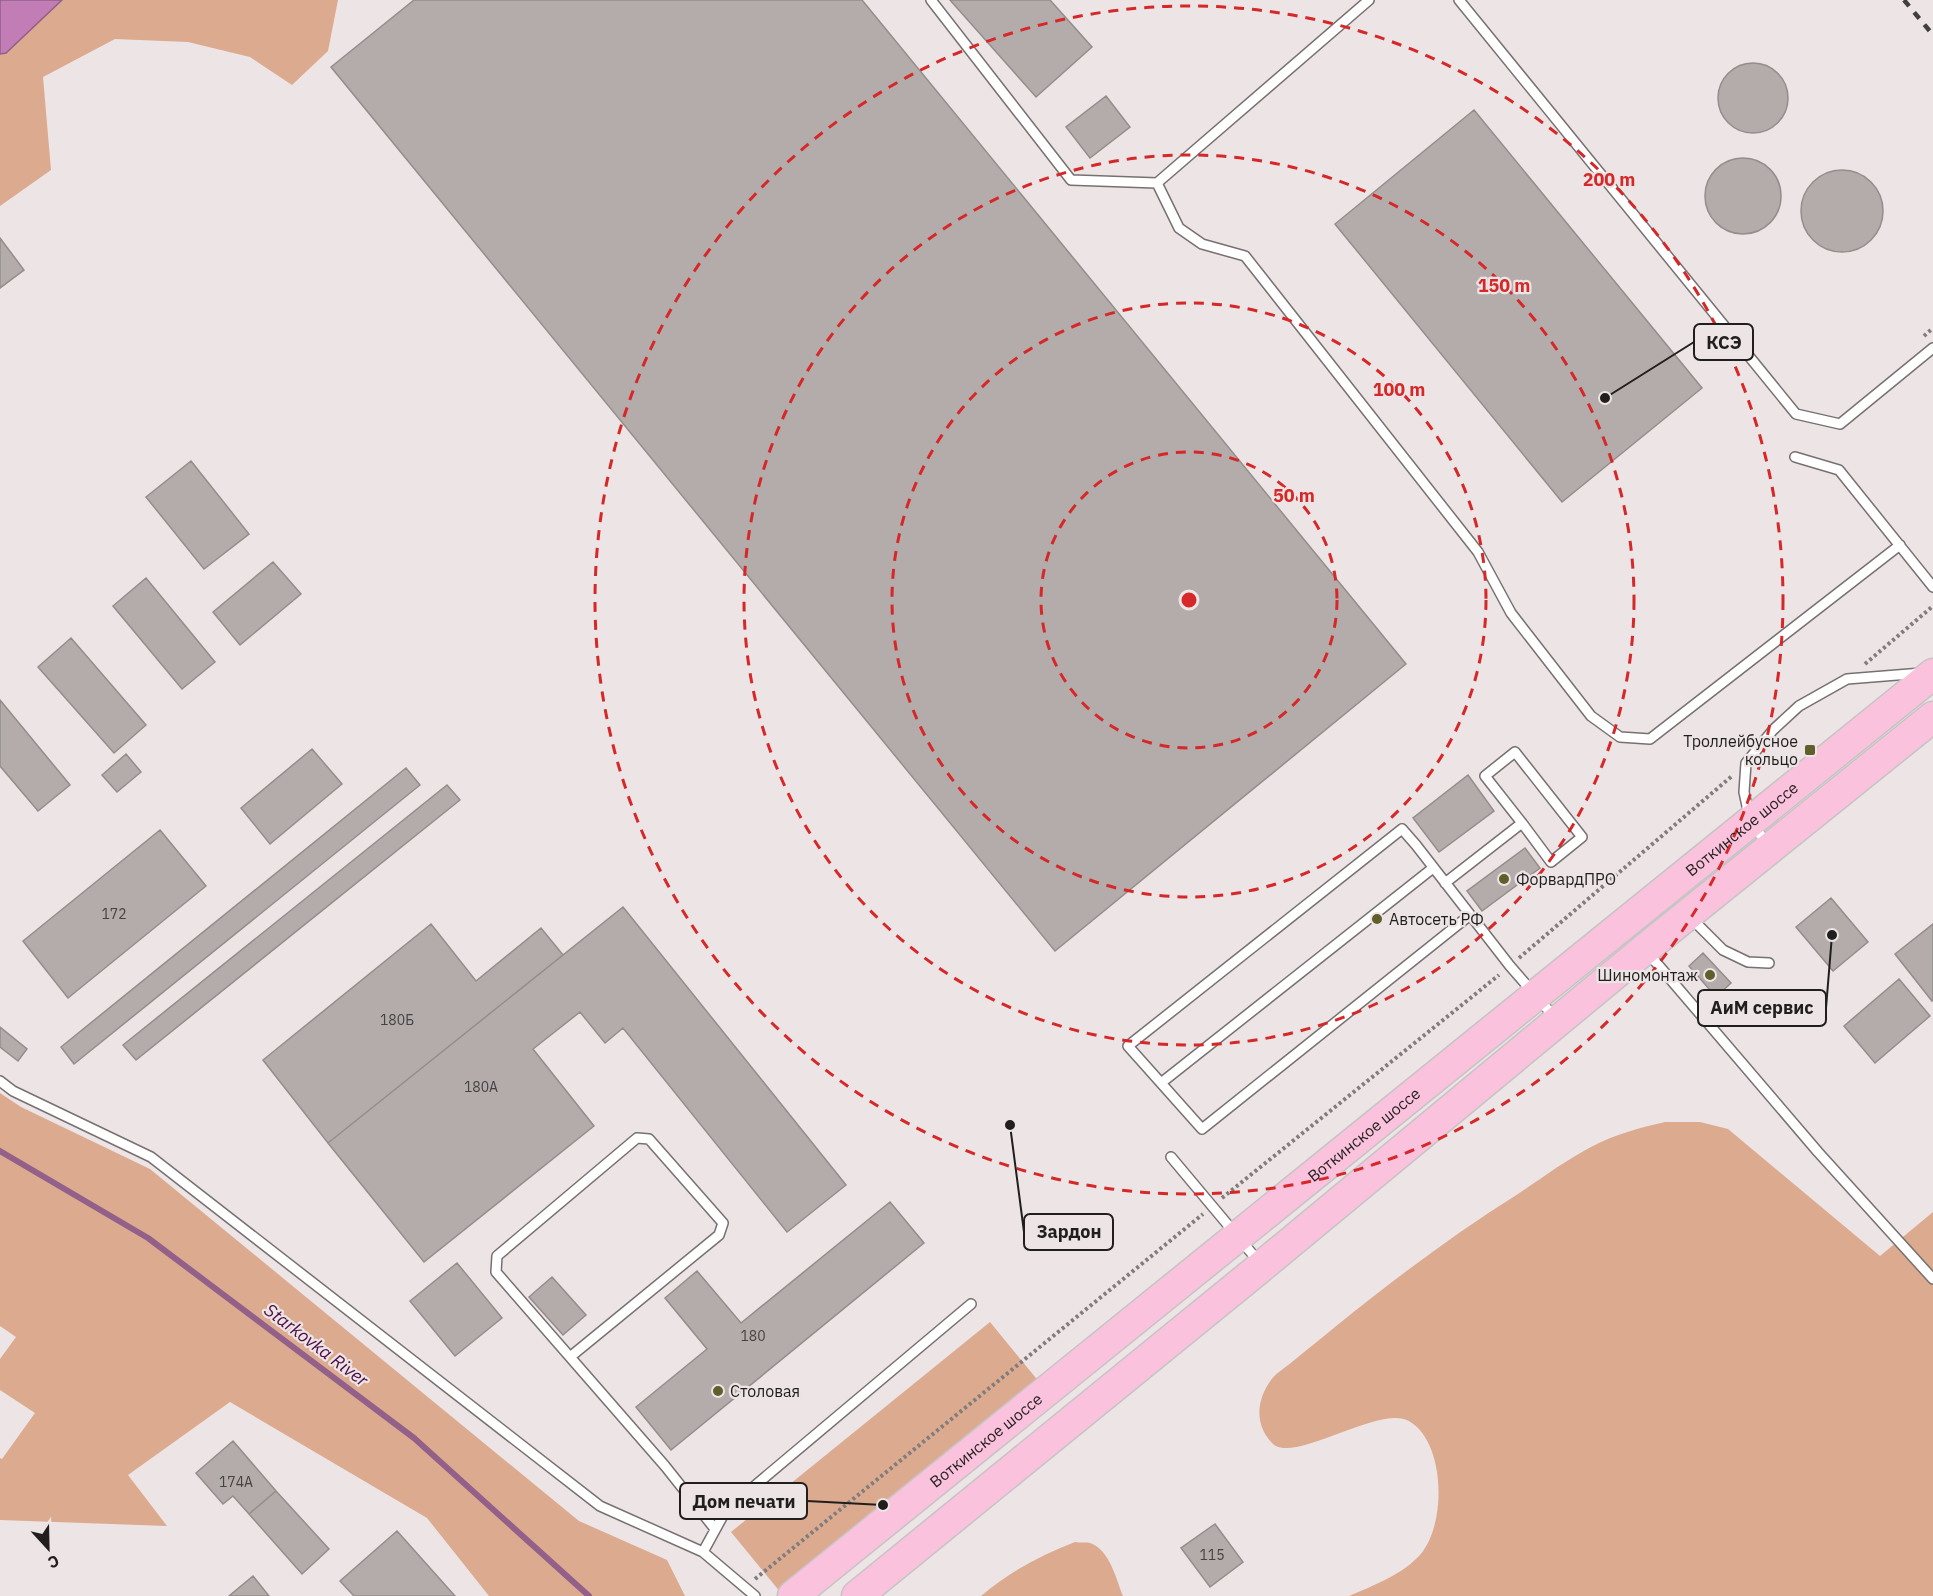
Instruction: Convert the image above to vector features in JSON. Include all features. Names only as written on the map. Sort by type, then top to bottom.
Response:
[{"type":"main road","name":"Воткинское шоссе","points":[[793,1596],[1933,673]]},
{"type":"main road","name":"Воткинское шоссе","points":[[857,1596],[1262,1266],[1645,949],[1933,717]]},
{"type":"lane","points":[[931,0],[1071,180],[1157,183],[1369,0]]},
{"type":"lane","points":[[1459,0],[1796,414],[1840,424],[1933,348]]},
{"type":"lane","points":[[1157,183],[1179,228],[1202,244],[1245,256],[1478,552],[1511,613],[1591,716],[1620,737],[1650,739],[1900,545]]},
{"type":"lane","points":[[1794,457],[1839,470],[1933,586]]},
{"type":"lane","points":[[1770,848],[1750,820],[1744,792],[1746,763],[1773,730],[1799,705],[1848,679],[1933,673]]},
{"type":"lane","points":[[1515,752],[1582,837],[1551,862],[1522,823],[1485,776],[1515,752]]},
{"type":"lane","points":[[1445,883],[1522,823]]},
{"type":"lane","points":[[1470,915],[1202,1129],[1128,1046],[1402,829],[1434,868],[1510,966],[1558,1021]]},
{"type":"lane","points":[[1161,1083],[1434,868]]},
{"type":"lane","points":[[1687,915],[1723,950],[1748,962],[1769,963]]},
{"type":"lane","points":[[1645,949],[1818,1152],[1933,1279]]},
{"type":"lane","points":[[0,1081],[13,1091],[151,1157],[600,1506],[703,1552],[755,1596]]},
{"type":"lane","points":[[570,1357],[719,1235],[723,1223],[649,1138],[637,1138],[497,1256],[496,1272],[570,1357],[665,1466],[714,1529]]},
{"type":"lane","points":[[1171,1156],[1262,1266]]},
{"type":"lane","points":[[703,1552],[726,1510],[971,1304]]},
{"type":"path","points":[[1848,679],[1933,606]]},
{"type":"path","points":[[745,1588],[1510,966],[1746,763]]},
{"type":"shaded area","points":[[0,0],[338,0],[328,51],[292,85],[250,57],[188,42],[115,39],[43,77],[51,170],[0,206]]},
{"type":"shaded area","points":[[0,0],[62,0],[6,53],[0,54]]},
{"type":"shaded area","points":[[0,1093],[21,1107],[150,1169],[579,1521],[667,1560],[685,1596],[489,1596],[427,1518],[230,1402],[128,1475],[167,1526],[0,1520],[0,1458],[2,1459],[35,1413],[0,1390],[0,1359],[16,1337],[0,1326]]},
{"type":"shaded area","points":[[1665,1122],[1700,1122],[1728,1129],[1880,1256],[1933,1212],[1933,1596],[1349,1596],[1402,1570],[1417,1558],[1427,1545],[1434,1528],[1438,1508],[1436,1467],[1430,1448],[1421,1432],[1409,1421],[1396,1418],[1361,1425],[1304,1445],[1288,1448],[1276,1446],[1265,1434],[1259,1412],[1264,1392],[1271,1380],[1357,1309],[1424,1258],[1563,1163],[1609,1138]]},
{"type":"shaded area","points":[[990,1322],[1040,1383],[781,1593],[731,1532]]},
{"type":"shaded area","points":[[1075,1542],[1090,1543],[1103,1552],[1123,1596],[981,1596],[1026,1565]]},
{"type":"building","points":[[414,0],[862,0],[1406,664],[1055,951],[331,67]]},
{"type":"building","points":[[950,0],[1050,0],[1092,47],[1036,97]]},
{"type":"building","points":[[1753,63],[1766,66],[1778,73],[1785,85],[1788,98],[1785,111],[1778,123],[1766,130],[1753,133],[1740,130],[1728,123],[1721,111],[1718,98],[1721,85],[1728,73],[1740,66]]},
{"type":"building","points":[[1106,96],[1130,127],[1090,158],[1066,127]]},
{"type":"building","points":[[1474,110],[1702,388],[1562,502],[1335,224]]},
{"type":"building","points":[[1736,158],[1750,158],[1764,164],[1775,175],[1781,189],[1778,211],[1770,223],[1750,234],[1736,234],[1722,228],[1711,217],[1705,203],[1705,189],[1711,175],[1722,164]]},
{"type":"building","points":[[1842,170],[1858,173],[1871,182],[1880,195],[1883,211],[1880,227],[1871,240],[1858,249],[1842,252],[1826,249],[1813,240],[1804,227],[1801,211],[1804,195],[1813,182],[1826,173]]},
{"type":"building","points":[[0,238],[24,270],[0,288]]},
{"type":"building","points":[[191,461],[249,534],[204,569],[146,497]]},
{"type":"building","points":[[273,562],[301,594],[240,645],[213,612]]},
{"type":"building","points":[[146,578],[215,662],[182,689],[113,606]]},
{"type":"building","points":[[71,638],[146,725],[114,753],[38,667]]},
{"type":"building","points":[[0,700],[70,785],[38,811],[0,766]]},
{"type":"building","points":[[312,749],[342,784],[270,844],[241,808]]},
{"type":"building","points":[[126,754],[141,772],[117,792],[102,775]]},
{"type":"building","points":[[406,768],[420,785],[74,1064],[61,1047]]},
{"type":"building","points":[[1468,775],[1494,811],[1439,852],[1413,818]]},
{"type":"building","points":[[447,785],[460,800],[136,1060],[123,1045]]},
{"type":"building","points":[[160,830],[206,886],[68,998],[23,941]]},
{"type":"building","name":"ФорвардПРО","points":[[1525,848],[1540,868],[1482,911],[1467,891]]},
{"type":"building","points":[[1831,898],[1868,942],[1833,971],[1796,927]]},
{"type":"building","points":[[623,907],[846,1185],[787,1232],[623,1028],[605,1043],[580,1012],[533,1049],[594,1126],[424,1262],[328,1143]]},
{"type":"building","points":[[431,924],[476,981],[541,928],[563,955],[328,1143],[263,1060]]},
{"type":"building","points":[[1933,924],[1933,1000],[1932,1001],[1895,954]]},
{"type":"building","name":"Шиномонтаж","points":[[1703,953],[1731,983],[1716,997],[1689,966]]},
{"type":"building","points":[[1899,979],[1930,1016],[1875,1063],[1844,1026]]},
{"type":"building","points":[[0,1027],[27,1049],[18,1061],[0,1047]]},
{"type":"building","points":[[890,1202],[924,1243],[671,1450],[636,1407],[707,1349],[665,1298],[697,1271],[741,1323]]},
{"type":"building","points":[[457,1263],[502,1318],[455,1356],[410,1301]]},
{"type":"building","points":[[552,1277],[586,1315],[563,1335],[529,1297]]},
{"type":"building","points":[[233,1441],[276,1491],[249,1514],[233,1496],[223,1504],[196,1473]]},
{"type":"building","points":[[276,1491],[329,1549],[302,1574],[249,1514]]},
{"type":"building","points":[[1215,1524],[1243,1562],[1210,1587],[1181,1548]]},
{"type":"building","points":[[397,1531],[455,1596],[354,1596],[340,1581]]},
{"type":"building","points":[[253,1576],[269,1596],[229,1596]]},
{"type":"waterway","name":"Starkovka River","points":[[0,1151],[148,1238],[414,1438],[589,1596]]},
{"type":"railway","points":[[1904,0],[1933,35]]},
{"type":"place","name":"КСЭ","points":[[1605,398]]},
{"type":"place","name":"Троллейбусное кольцо","points":[[1810,750]]},
{"type":"place","name":"ФорвардПРО","points":[[1504,879]]},
{"type":"place","name":"Автосеть РФ","points":[[1377,919]]},
{"type":"place","name":"АиМ сервис","points":[[1832,935]]},
{"type":"place","name":"Шиномонтаж","points":[[1710,975]]},
{"type":"place","name":"Зардон","points":[[1010,1125]]},
{"type":"place","name":"Столовая","points":[[718,1391]]},
{"type":"place","name":"Дом печати","points":[[883,1505]]}]
